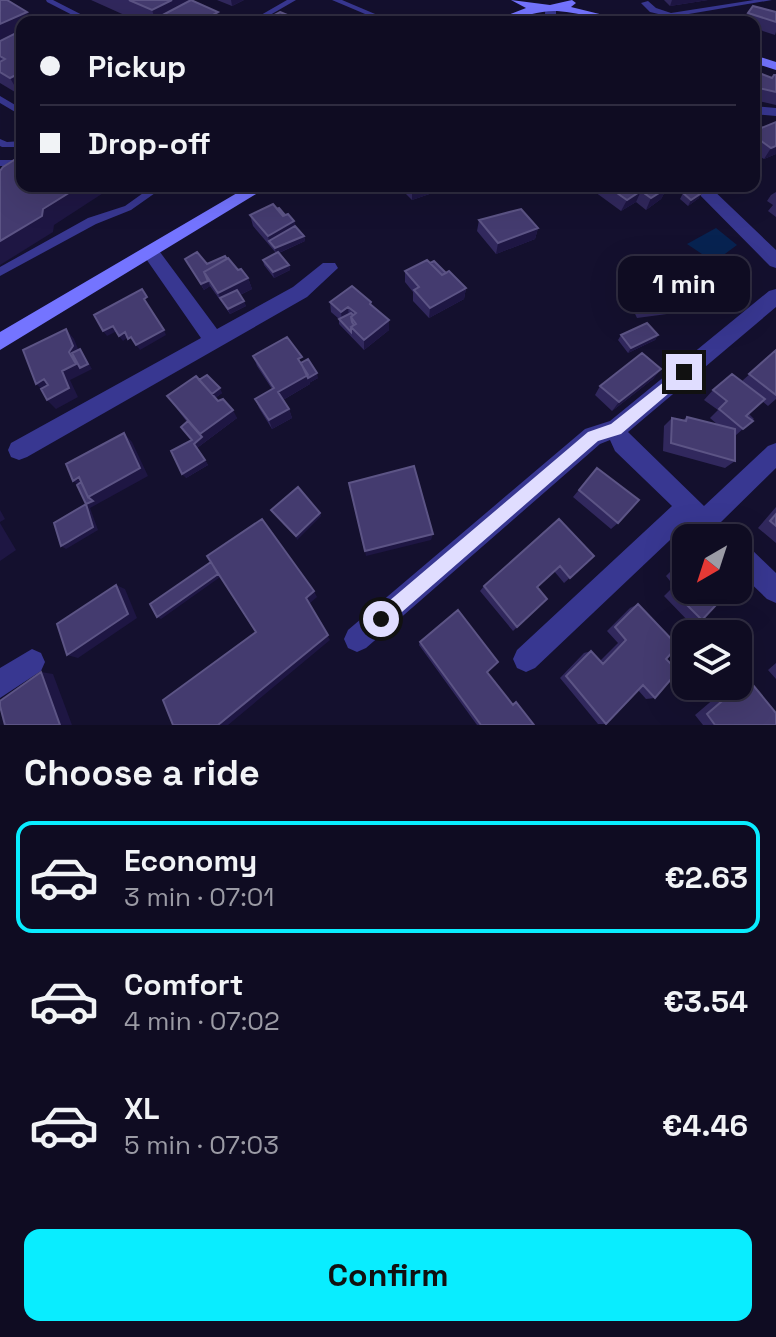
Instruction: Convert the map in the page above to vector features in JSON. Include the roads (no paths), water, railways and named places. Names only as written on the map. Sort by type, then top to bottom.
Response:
[{"type":"street","points":[[517,0],[549,12],[585,16]]},
{"type":"street","points":[[528,16],[549,12],[574,0]]},
{"type":"street","points":[[585,0],[614,16]]},
{"type":"street","points":[[0,342],[251,192]]},
{"type":"street","points":[[705,192],[776,261]]},
{"type":"street","points":[[151,253],[213,339]]},
{"type":"street","points":[[19,450],[300,292],[329,268]]},
{"type":"street","points":[[357,639],[593,436],[616,429],[776,296]]},
{"type":"street","points":[[616,429],[623,444],[704,523]]},
{"type":"street","points":[[526,659],[704,523],[776,453]]},
{"type":"street","points":[[752,567],[776,590]]},
{"type":"street","points":[[0,684],[32,662]]},
{"type":"lane","points":[[264,16],[292,0]]},
{"type":"lane","points":[[336,0],[375,16]]},
{"type":"lane","points":[[670,6],[645,3],[653,10],[671,15],[768,0]]},
{"type":"lane","points":[[49,1],[80,16]]},
{"type":"lane","points":[[0,272],[92,221],[128,208],[151,192]]},
{"type":"water","points":[[716,228],[737,245],[714,262],[687,244]]}]
